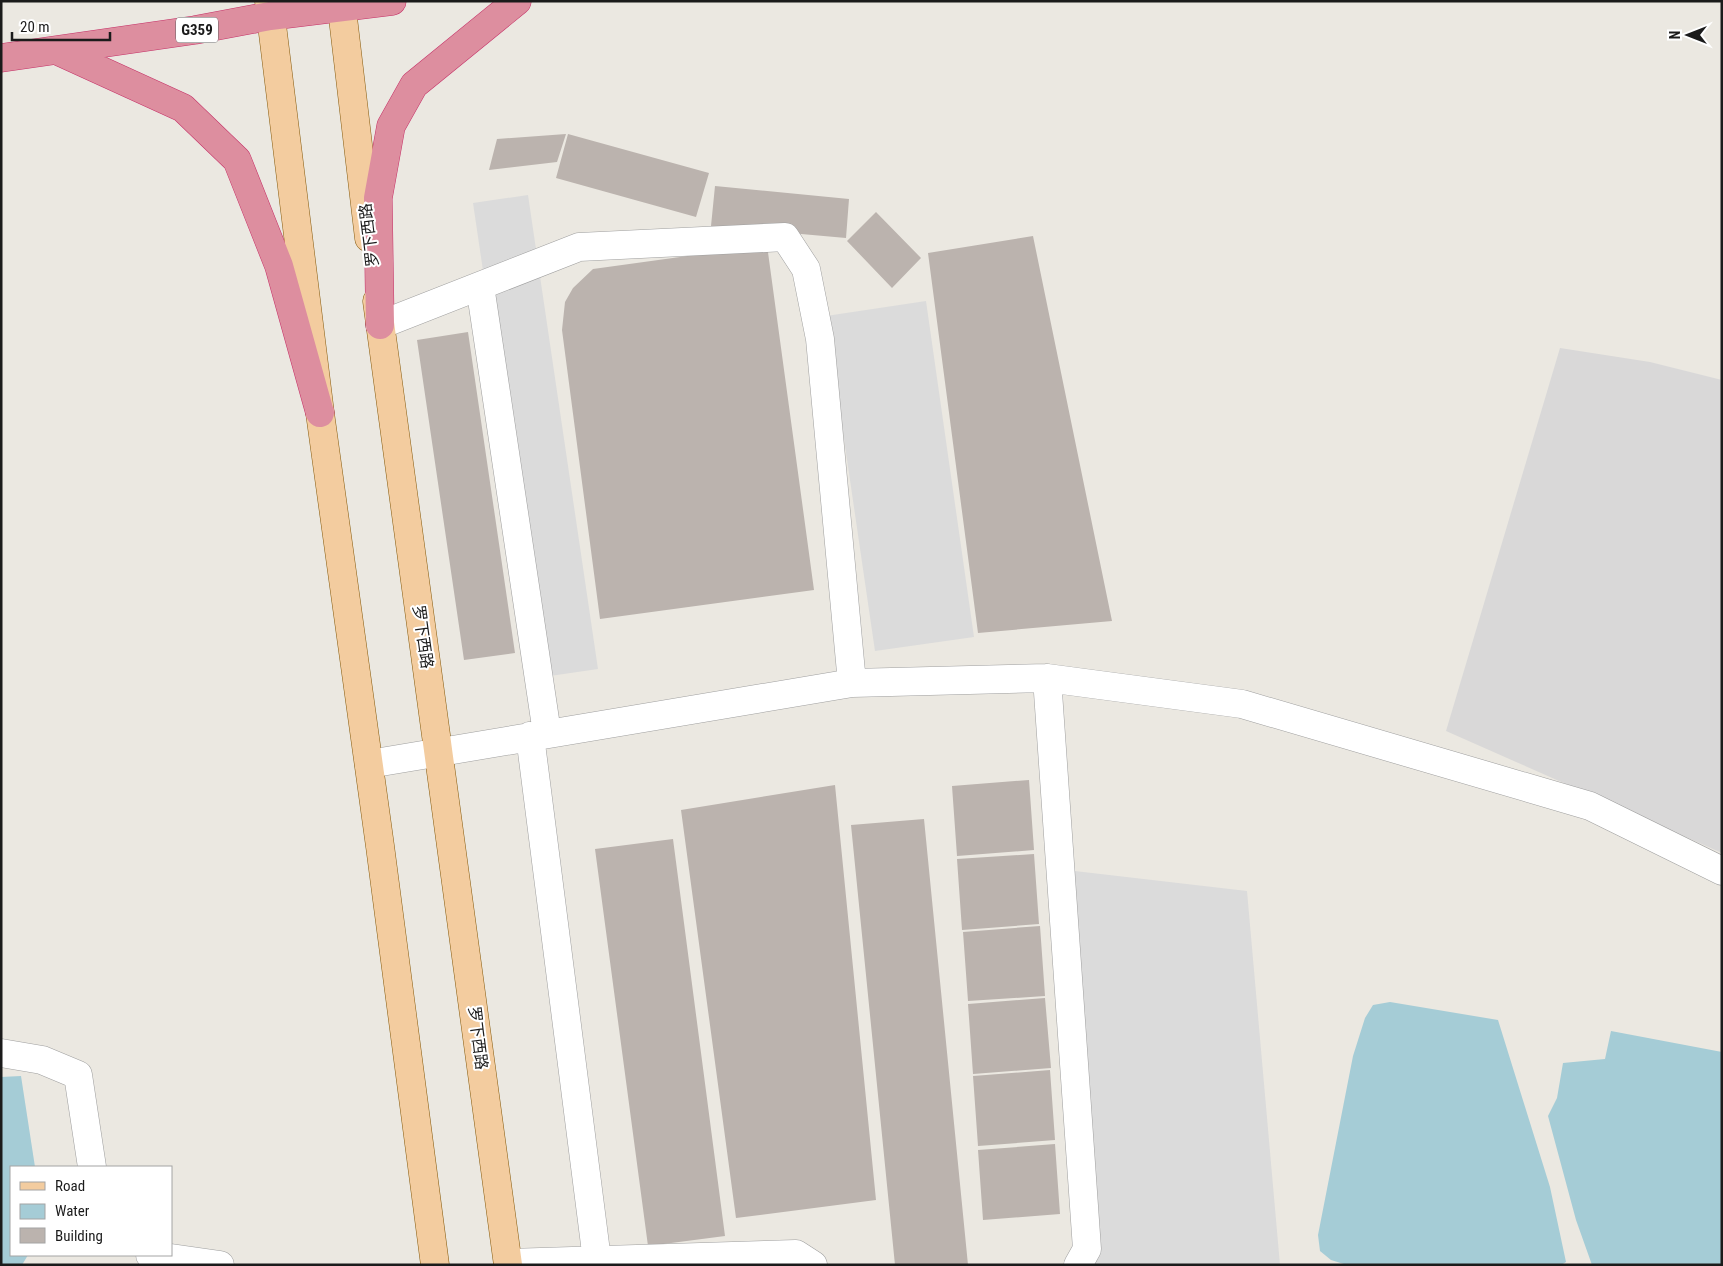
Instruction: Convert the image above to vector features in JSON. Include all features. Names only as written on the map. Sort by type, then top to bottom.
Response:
[{"type":"highway","name":"G359","points":[[1,58],[195,30],[270,9],[392,1]]},
{"type":"highway","points":[[380,326],[378,198],[391,126],[414,85],[517,1]]},
{"type":"highway","points":[[58,51],[183,108],[237,160],[279,266],[320,413]]},
{"type":"main road","name":"罗下西路","points":[[341,5],[380,326],[508,1264]]},
{"type":"main road","points":[[270,9],[320,413],[369,764],[435,1265]]},
{"type":"street","points":[[380,326],[579,247],[784,237],[806,269],[820,340],[852,683]]},
{"type":"street","points":[[480,286],[539,734],[597,1260]]},
{"type":"street","points":[[1047,678],[1087,1249],[1078,1265]]},
{"type":"street","points":[[369,764],[852,683],[1047,678],[1242,704],[1590,806],[1722,872]]},
{"type":"street","points":[[1,1053],[42,1060],[78,1075],[92,1166]]},
{"type":"street","points":[[508,1264],[796,1254],[813,1265]]},
{"type":"street","points":[[157,1256],[220,1265]]},
{"type":"shaded area","points":[[528,195],[598,669],[543,677],[473,203]]},
{"type":"shaded area","points":[[926,301],[974,637],[875,651],[826,316]]},
{"type":"shaded area","points":[[1560,348],[1650,362],[1722,380],[1722,853],[1446,731]]},
{"type":"shaded area","points":[[1066,870],[1247,891],[1280,1265],[1094,1265]]},
{"type":"water","points":[[1390,1002],[1498,1020],[1550,1187],[1566,1262],[1561,1265],[1347,1265],[1331,1260],[1320,1251],[1318,1235],[1353,1056],[1365,1018],[1373,1005]]},
{"type":"water","points":[[1611,1031],[1722,1052],[1722,1265],[1592,1265],[1576,1220],[1548,1116],[1557,1098],[1563,1063],[1605,1059]]},
{"type":"water","points":[[21,1076],[35,1166],[10,1166],[10,1256],[27,1256],[22,1265],[1,1265],[1,1077]]},
{"type":"building","points":[[566,134],[557,162],[489,170],[497,139]]},
{"type":"building","points":[[568,134],[709,173],[696,217],[556,178]]},
{"type":"building","points":[[715,186],[849,199],[846,238],[711,226]]},
{"type":"building","points":[[876,212],[921,258],[892,288],[847,241]]},
{"type":"building","points":[[1033,236],[1112,621],[978,633],[928,253]]},
{"type":"building","points":[[767,245],[814,590],[600,619],[562,330],[565,302],[573,288],[593,269]]},
{"type":"building","points":[[468,332],[515,653],[464,660],[417,340]]},
{"type":"building","points":[[1029,780],[1034,850],[957,856],[952,786]]},
{"type":"building","points":[[835,785],[876,1200],[736,1218],[681,810]]},
{"type":"building","points":[[924,819],[968,1265],[895,1265],[851,825]]},
{"type":"building","points":[[673,839],[725,1236],[648,1246],[595,849]]},
{"type":"building","points":[[1034,854],[1039,924],[962,930],[957,859]]},
{"type":"building","points":[[1040,926],[1045,996],[968,1001],[963,932]]},
{"type":"building","points":[[1045,998],[1051,1068],[973,1074],[968,1004]]},
{"type":"building","points":[[1050,1070],[1055,1140],[978,1146],[973,1076]]},
{"type":"building","points":[[1055,1144],[1060,1214],[983,1220],[978,1150]]}]
